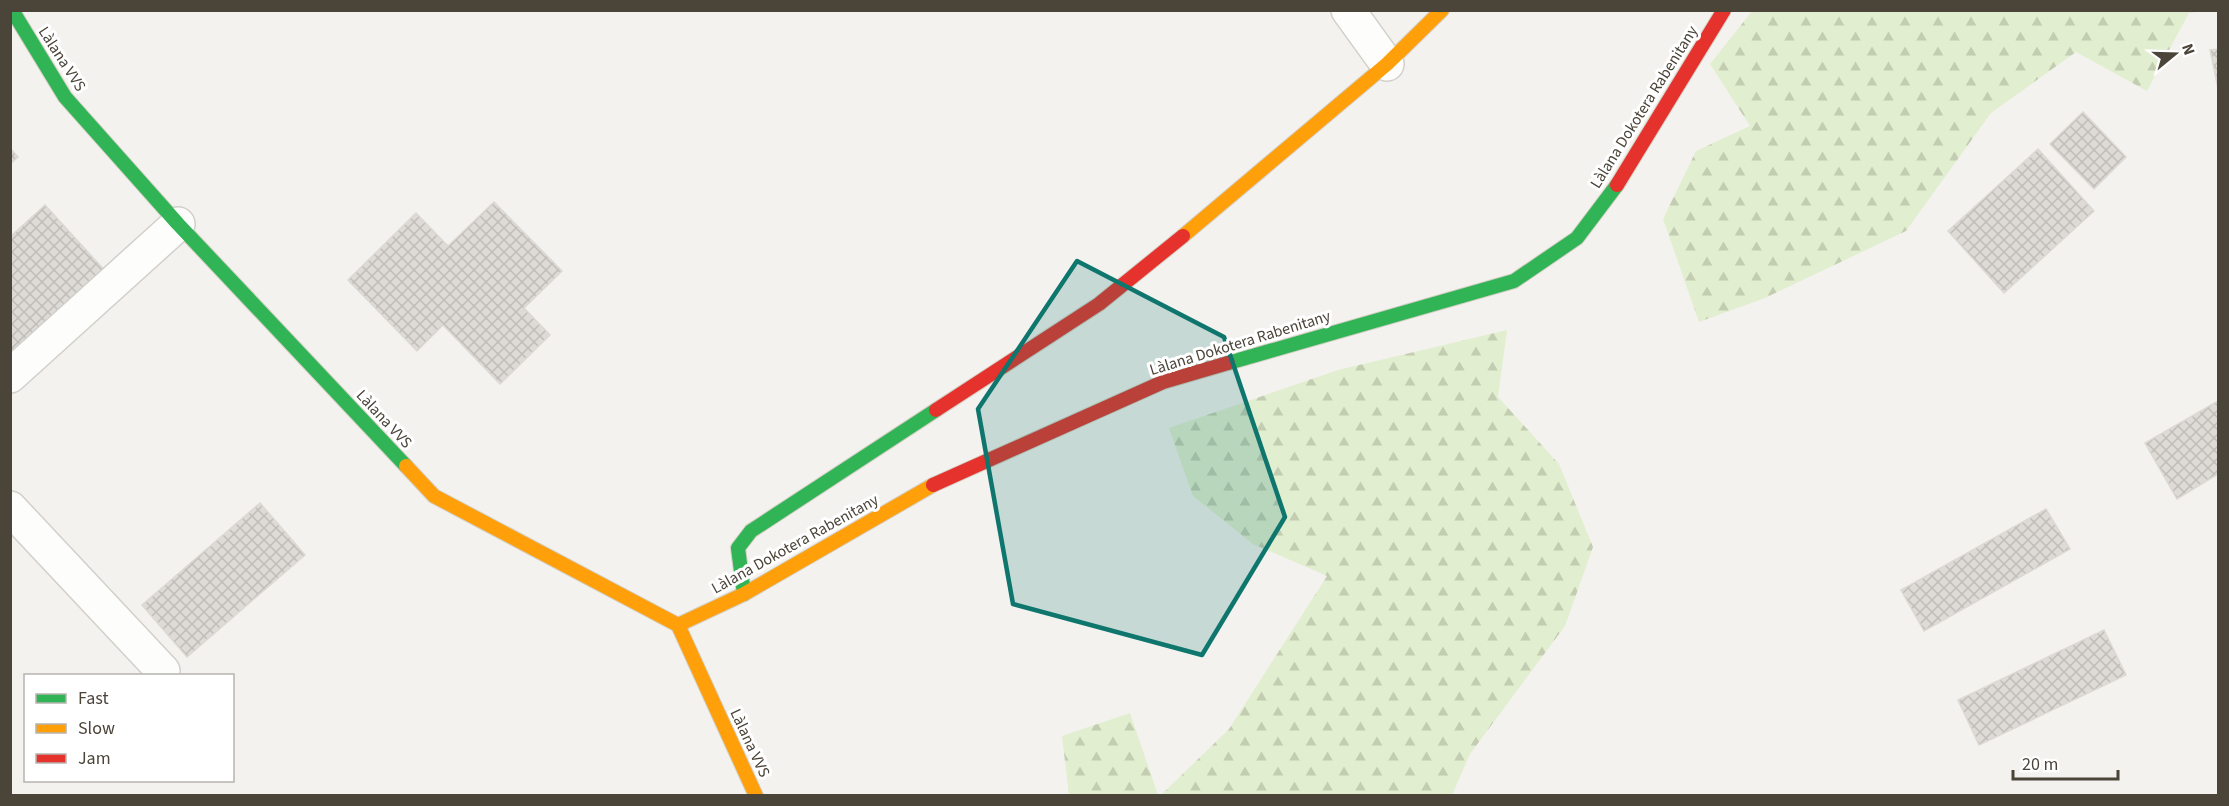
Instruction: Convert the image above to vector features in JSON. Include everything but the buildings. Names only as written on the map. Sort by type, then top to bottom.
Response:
[{"type":"street","name":"Làlana VVS","points":[[12,10],[65,98],[178,224],[434,496],[678,625],[756,795]]},
{"type":"street","points":[[1348,10],[1386,64]]},
{"type":"street","points":[[744,594],[738,548],[751,531],[1099,304],[1254,178],[1386,64],[1442,10]]},
{"type":"street","name":"Làlana Dokotera Rabenitany","points":[[678,625],[744,594],[948,476],[1163,381],[1514,281],[1577,238],[1617,185],[1724,10]]},
{"type":"street","points":[[10,376],[178,224]]},
{"type":"street","points":[[10,508],[163,671]]},
{"type":"highlighted area","points":[[1077,261],[1224,337],[1285,517],[1202,655],[1013,604],[978,409]]},
{"type":"green space","points":[[1753,10],[2207,11],[2189,13],[2147,91],[2076,52],[1991,113],[1906,231],[1765,298],[1699,322],[1663,219],[1696,151],[1750,126],[1710,64]]},
{"type":"green space","points":[[1507,330],[1498,397],[1559,464],[1593,547],[1565,626],[1470,754],[1452,795],[1161,795],[1229,729],[1327,576],[1253,544],[1193,496],[1169,428],[1338,370]]},
{"type":"green space","points":[[1130,713],[1158,795],[1069,795],[1062,736]]},
{"type":"traffic: fast","points":[[12,10],[65,97],[178,224],[406,466]]},
{"type":"traffic: fast","points":[[1228,363],[1514,281],[1577,238],[1617,185]]},
{"type":"traffic: fast","points":[[744,594],[738,548],[751,531],[936,410]]},
{"type":"traffic: slow","points":[[1183,236],[1387,64],[1442,10]]},
{"type":"traffic: slow","points":[[406,466],[434,496],[678,625],[756,796]]},
{"type":"traffic: slow","points":[[678,625],[744,594],[933,485]]},
{"type":"traffic: jam","points":[[1617,185],[1724,10]]},
{"type":"traffic: jam","points":[[936,410],[1099,304],[1183,236]]},
{"type":"traffic: jam","points":[[933,485],[1163,382],[1228,363]]}]
